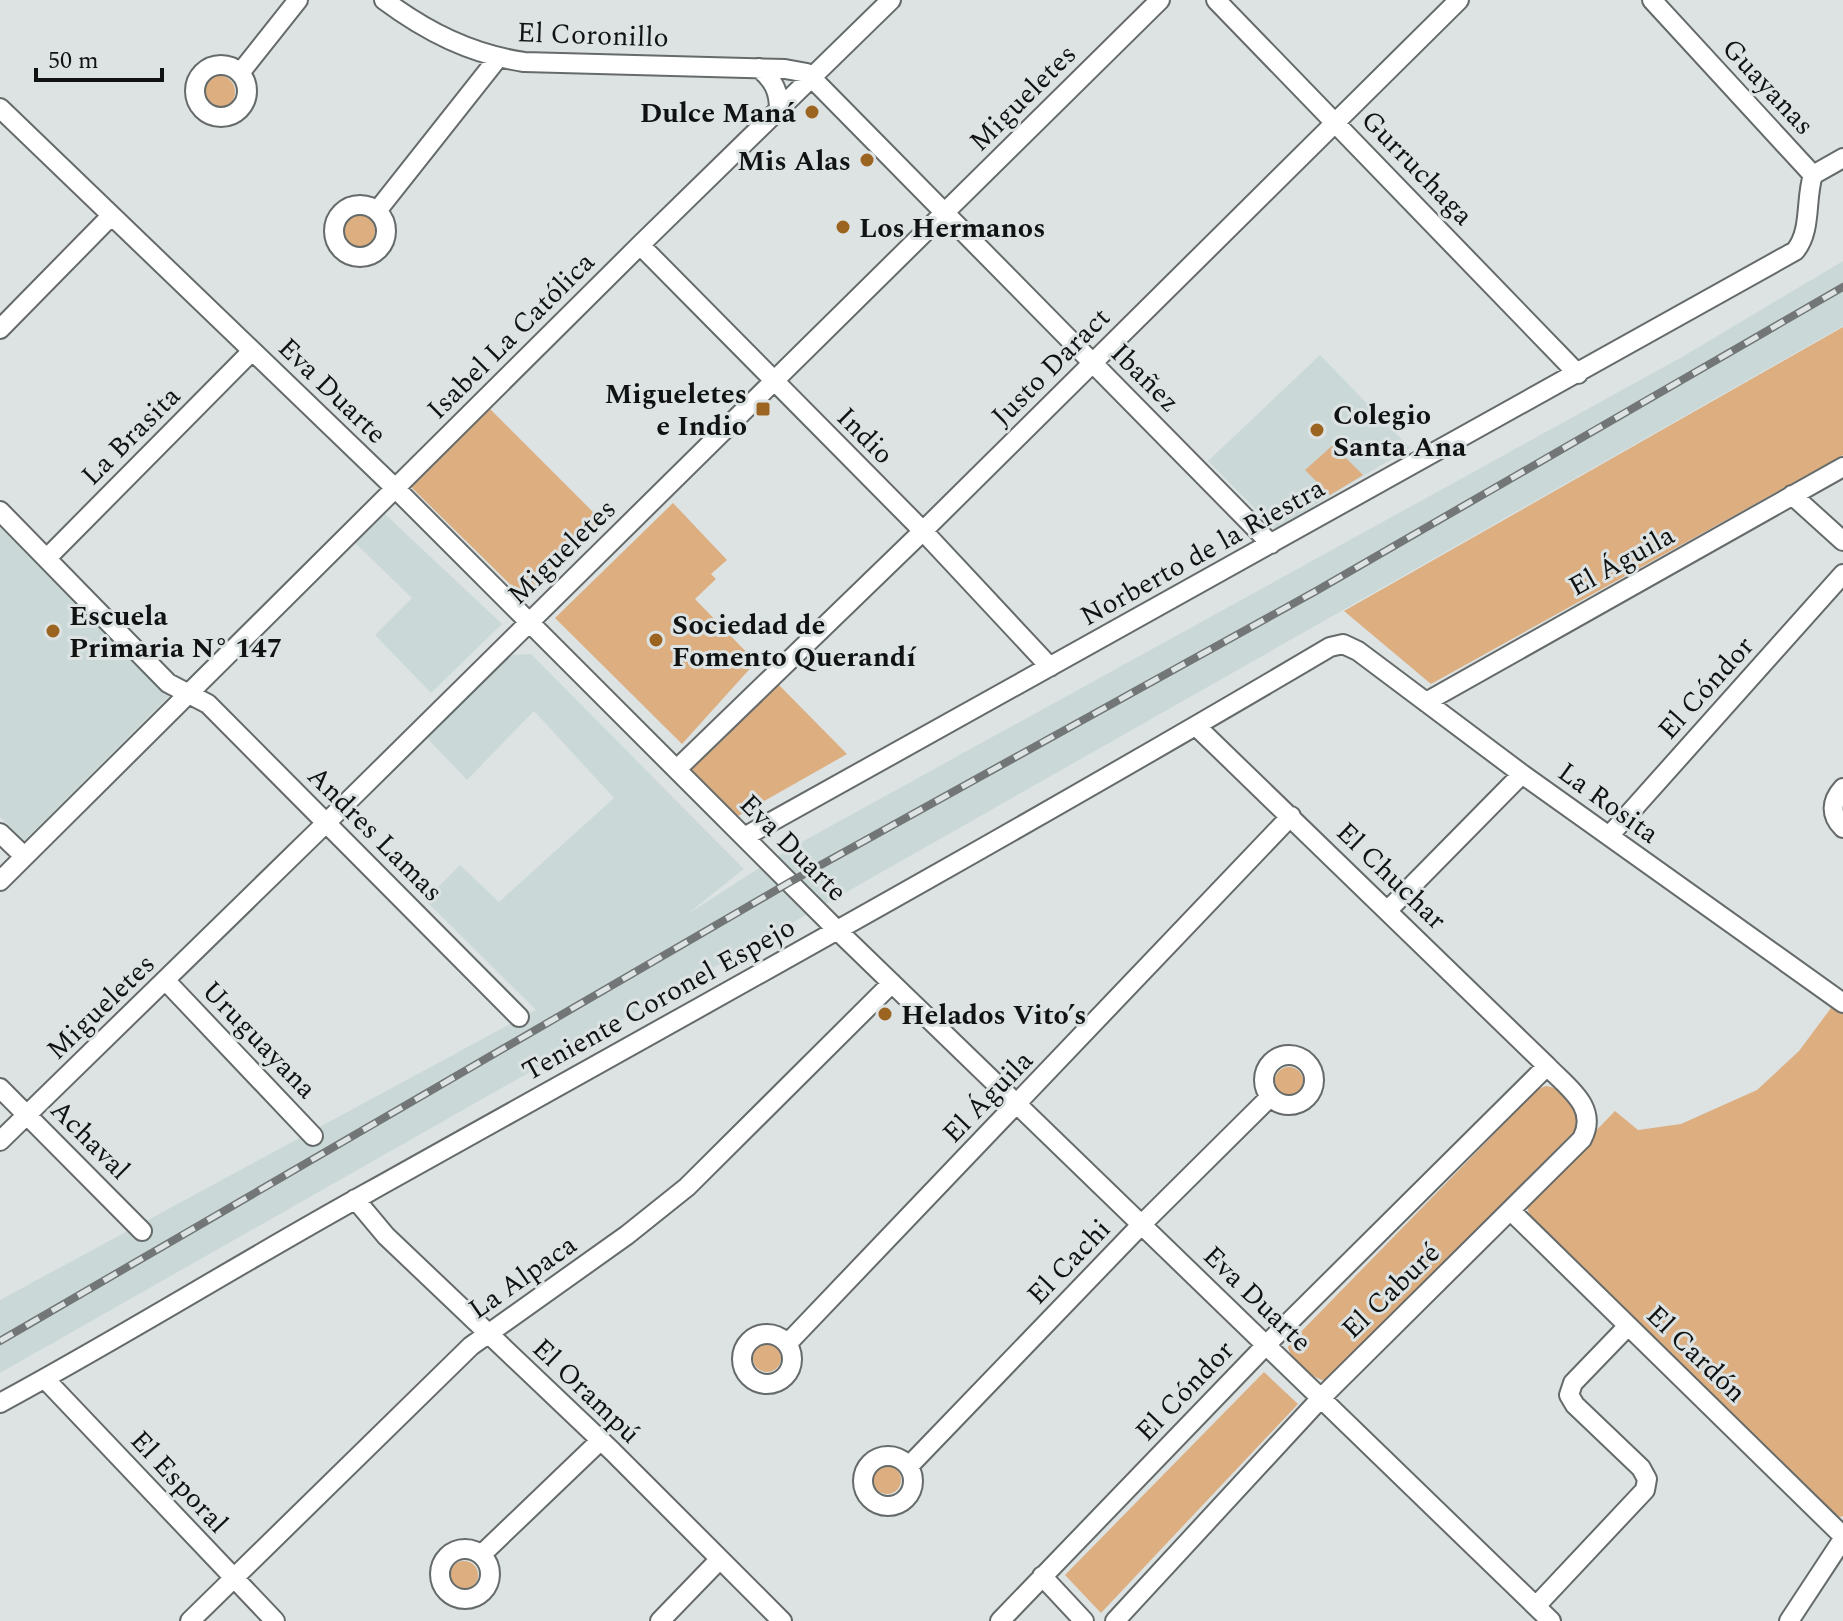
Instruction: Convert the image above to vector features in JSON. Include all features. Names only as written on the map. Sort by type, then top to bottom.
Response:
[{"type":"street","points":[[240,73],[298,0]]},
{"type":"street","name":"El Coronillo","points":[[384,0],[425,28],[498,58],[524,62],[797,70],[813,78]]},
{"type":"street","name":"Isabel La Católica","points":[[0,881],[891,0]]},
{"type":"street","name":"Migueletes","points":[[0,1141],[1160,0]]},
{"type":"street","name":"Gurruchaga","points":[[1216,0],[1578,374]]},
{"type":"street","name":"Justo Daract","points":[[677,769],[923,531],[1459,0]]},
{"type":"street","name":"Guayanas","points":[[1652,0],[1813,175]]},
{"type":"street","points":[[377,211],[498,58]]},
{"type":"street","points":[[759,68],[772,79],[779,94],[779,110]]},
{"type":"street","name":"Ibañez","points":[[813,78],[1271,544]]},
{"type":"street","name":"Eva Duarte","points":[[0,108],[395,488],[837,930],[1551,1621]]},
{"type":"street","points":[[1813,175],[1843,158]]},
{"type":"street","name":"Norberto de la Riestra","points":[[744,837],[1795,251],[1804,235],[1807,198],[1813,175]]},
{"type":"street","points":[[0,329],[111,216]]},
{"type":"street","name":"Indio","points":[[640,245],[923,531],[1050,667]]},
{"type":"street","name":"La Brasita","points":[[47,558],[252,351]]},
{"type":"street","name":"El Águila","points":[[1426,702],[1843,467]]},
{"type":"street","points":[[1792,495],[1843,541]]},
{"type":"street","name":"Andres Lamas","points":[[0,511],[168,683],[208,704],[519,1017]]},
{"type":"street","name":"El Cóndor","points":[[1609,836],[1843,574]]},
{"type":"street","name":"La Rosita","points":[[1343,644],[1358,651],[1522,774],[1843,1003]]},
{"type":"street","name":"Teniente Coronel Espejo","points":[[0,1403],[355,1199],[1196,726],[1330,647],[1343,644]]},
{"type":"street","name":"El Chuchar","points":[[1196,726],[1547,1066]]},
{"type":"street","points":[[1388,910],[1522,774]]},
{"type":"street","points":[[1843,788],[1837,794],[1833,810],[1843,828]]},
{"type":"street","name":"El Águila","points":[[787,1344],[1291,816]]},
{"type":"street","points":[[0,833],[24,856]]},
{"type":"street","name":"Uruguayana","points":[[166,981],[313,1136]]},
{"type":"street","name":"La Alpaca","points":[[190,1621],[471,1346],[627,1235],[687,1187],[892,983]]},
{"type":"street","name":"El Cóndor","points":[[1000,1621],[1266,1345],[1547,1066]]},
{"type":"street","name":"El Caburé","points":[[1115,1621],[1321,1398],[1582,1139],[1587,1111],[1547,1066]]},
{"type":"street","name":"Achaval","points":[[0,1088],[142,1231]]},
{"type":"street","name":"El Cachi","points":[[909,1466],[1142,1224],[1270,1097]]},
{"type":"street","name":"El Orampú","points":[[355,1199],[386,1236],[782,1621]]},
{"type":"street","name":"El Cardón","points":[[1511,1211],[1843,1537]]},
{"type":"street","points":[[1536,1606],[1645,1490],[1647,1479],[1641,1468],[1575,1405],[1569,1395],[1573,1383],[1628,1326]]},
{"type":"street","name":"El Esporal","points":[[45,1379],[275,1621]]},
{"type":"street","points":[[481,1555],[600,1441]]},
{"type":"street","points":[[1789,1621],[1843,1537]]},
{"type":"street","points":[[660,1621],[719,1560]]},
{"type":"street","points":[[1042,1576],[1084,1621]]},
{"type":"shaded area","points":[[218,75],[230,80],[235,92],[230,104],[218,109],[206,104],[201,92],[206,80]]},
{"type":"shaded area","points":[[358,214],[370,219],[375,231],[370,243],[358,248],[346,243],[341,231],[346,219]]},
{"type":"shaded area","points":[[1843,261],[1843,326],[0,1373],[0,1300],[536,1010],[425,900],[460,865],[499,902],[614,798],[534,711],[467,780],[426,737],[510,655],[531,654],[744,869],[686,915],[789,849],[1682,357]]},
{"type":"shaded area","points":[[1843,327],[1843,455],[1431,684],[1344,611]]},
{"type":"shaded area","name":"Colegio Santa Ana","points":[[1320,355],[1410,448],[1275,529],[1208,461]]},
{"type":"shaded area","points":[[490,409],[601,520],[523,597],[411,487]]},
{"type":"shaded area","points":[[1333,445],[1363,475],[1330,495],[1305,470]]},
{"type":"shaded area","name":"Sociedad de Fomento Querandí","points":[[673,503],[727,560],[711,574],[716,579],[695,599],[756,662],[682,744],[555,618]]},
{"type":"shaded area","points":[[385,514],[502,624],[431,693],[375,635],[412,598],[355,543]]},
{"type":"shaded area","name":"Escuela Primaria N° 147","points":[[0,521],[169,696],[24,841],[0,817]]},
{"type":"shaded area","points":[[776,682],[847,754],[738,816],[690,768]]},
{"type":"shaded area","points":[[1834,1004],[1843,1010],[1843,1516],[1840,1517],[1824,1506],[1538,1224],[1527,1207],[1530,1199],[1615,1111],[1638,1130],[1681,1124],[1757,1090],[1799,1051]]},
{"type":"shaded area","points":[[1289,1067],[1299,1071],[1303,1081],[1299,1091],[1289,1095],[1279,1091],[1275,1081],[1279,1071]]},
{"type":"shaded area","points":[[1546,1086],[1563,1094],[1576,1110],[1581,1122],[1575,1135],[1329,1382],[1316,1378],[1304,1369],[1290,1353],[1288,1347],[1291,1342],[1538,1089]]},
{"type":"shaded area","points":[[767,1344],[777,1348],[781,1358],[777,1368],[767,1372],[757,1368],[753,1358],[757,1348]]},
{"type":"shaded area","points":[[1264,1372],[1298,1404],[1101,1613],[1065,1575]]},
{"type":"shaded area","points":[[887,1466],[897,1470],[901,1480],[897,1490],[887,1494],[877,1490],[873,1480],[877,1470]]},
{"type":"shaded area","points":[[464,1561],[474,1565],[478,1575],[474,1585],[464,1589],[454,1585],[450,1575],[454,1565]]},
{"type":"railway","points":[[0,1341],[790,882],[1316,591],[1843,287]]},
{"type":"place","name":"Dulce Maná","points":[[812,112]]},
{"type":"place","name":"Mis Alas","points":[[867,160]]},
{"type":"place","name":"Los Hermanos","points":[[843,227]]},
{"type":"place","name":"Migueletes e Indio","points":[[763,409]]},
{"type":"place","name":"Colegio Santa Ana","points":[[1317,430]]},
{"type":"place","name":"Escuela Primaria N° 147","points":[[53,631]]},
{"type":"place","name":"Sociedad de Fomento Querandí","points":[[656,640]]},
{"type":"place","name":"Helados Vito’s","points":[[885,1014]]}]
